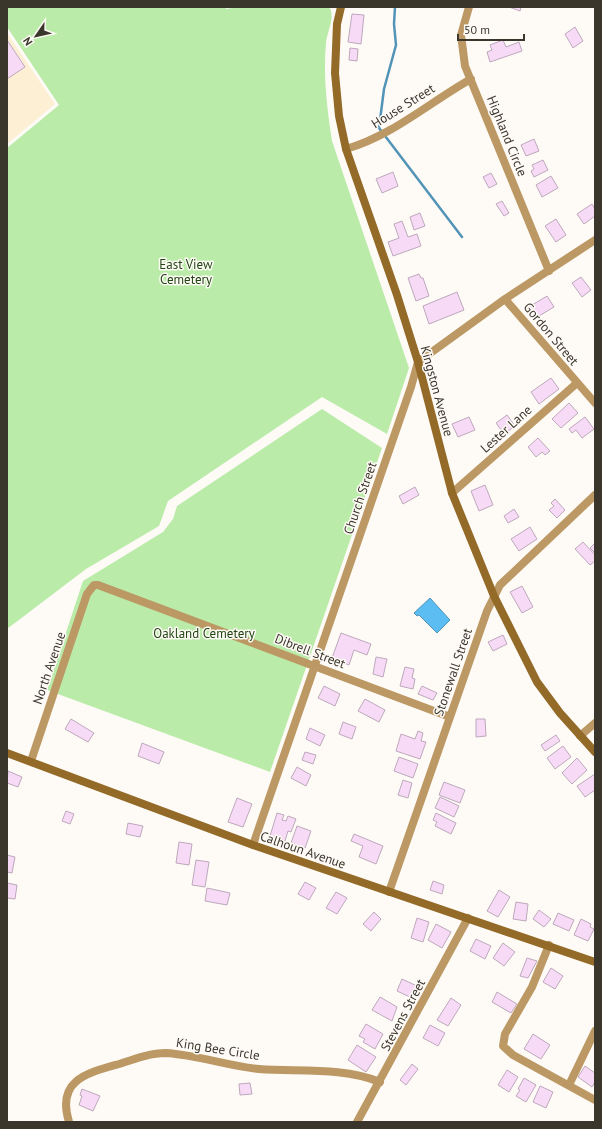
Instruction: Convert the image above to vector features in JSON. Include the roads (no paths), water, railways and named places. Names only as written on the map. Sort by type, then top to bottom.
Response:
[{"type":"street","name":"Kingston Avenue","points":[[341,7],[337,24],[335,73],[340,116],[346,149],[397,295],[418,362],[452,493],[494,596],[537,682],[580,736],[595,752]]},
{"type":"street","name":"Highland Circle","points":[[469,7],[461,35],[465,66],[549,270]]},
{"type":"street","name":"House Street","points":[[346,149],[363,144],[400,124],[471,79]]},
{"type":"street","points":[[418,362],[505,299],[595,240]]},
{"type":"street","name":"Gordon Street","points":[[505,299],[576,383],[595,402]]},
{"type":"street","name":"Church Street","points":[[253,846],[418,362]]},
{"type":"street","name":"Lester Lane","points":[[452,493],[576,383]]},
{"type":"street","name":"Stonewall Street","points":[[389,892],[487,611],[494,596],[500,586],[595,495]]},
{"type":"street","name":"Dibrell Street","points":[[94,585],[98,585],[450,717]]},
{"type":"street","name":"North Avenue","points":[[31,761],[86,594],[94,585]]},
{"type":"street","points":[[580,736],[595,723]]},
{"type":"street","name":"Calhoun Avenue","points":[[7,753],[253,846],[549,945],[595,962]]},
{"type":"street","name":"Stevens Street","points":[[357,1122],[468,918]]},
{"type":"street","points":[[549,945],[532,987],[505,1034],[503,1046],[513,1055],[595,1100]]},
{"type":"street","points":[[569,1085],[595,1030]]},
{"type":"street","name":"King Bee Circle","points":[[69,1122],[66,1111],[67,1094],[72,1086],[83,1075],[155,1054],[201,1057],[258,1069],[297,1070],[356,1075],[380,1082]]},
{"type":"water","points":[[430,598],[450,620],[437,633],[419,615],[417,616],[414,613]]},
{"type":"waterway","points":[[395,7],[394,24],[396,45],[384,89],[379,128],[462,237]]},
{"type":"park label","name":"East View Cemetery","points":[[186,272]]},
{"type":"park label","name":"Oakland Cemetery","points":[[204,633]]}]
